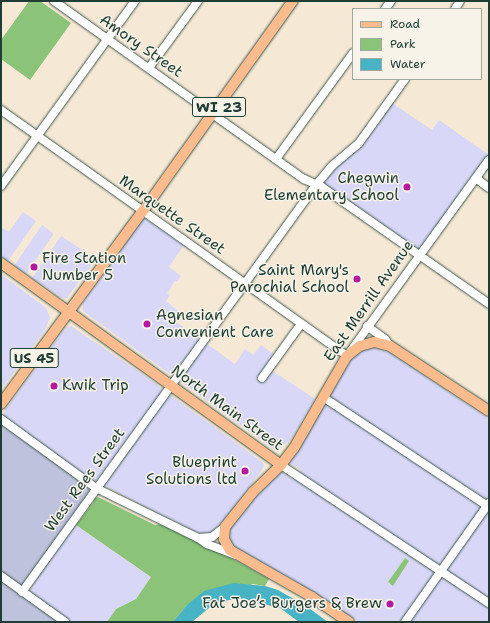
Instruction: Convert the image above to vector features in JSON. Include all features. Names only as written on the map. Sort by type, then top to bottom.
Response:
[{"type":"main road","name":"WI 23","points":[[68,312],[214,115],[293,1]]},
{"type":"main road","name":"North Main Street","points":[[1,263],[281,465]]},
{"type":"main road","name":"US 45","points":[[1,404],[68,312]]},
{"type":"main road","points":[[347,356],[360,346],[370,342],[380,342],[390,346],[489,411]]},
{"type":"main road","name":"East Merrill Avenue","points":[[253,492],[281,465],[294,448],[347,356]]},
{"type":"main road","points":[[294,448],[282,454],[266,454],[268,462],[265,474],[253,492],[225,527],[225,544],[236,555],[312,597],[349,622]]},
{"type":"street","name":"Amory Street","points":[[54,1],[276,159],[323,188],[489,304]]},
{"type":"street","points":[[1,186],[135,1]]},
{"type":"street","points":[[149,68],[198,1]]},
{"type":"street","points":[[276,159],[352,54]]},
{"type":"street","name":"West Rees Street","points":[[22,592],[316,185],[333,165],[359,143],[404,80]]},
{"type":"street","name":"Marquette Street","points":[[1,110],[347,356]]},
{"type":"street","name":"East Merrill Avenue","points":[[347,356],[489,160]]},
{"type":"street","points":[[476,178],[489,188]]},
{"type":"street","points":[[262,378],[301,324]]},
{"type":"street","points":[[368,326],[385,338],[390,346]]},
{"type":"street","points":[[323,397],[488,505],[405,622]]},
{"type":"street","points":[[1,419],[96,488],[198,538],[213,547],[236,555]]},
{"type":"street","name":"North Main Street","points":[[281,465],[489,603]]},
{"type":"street","points":[[198,538],[212,537],[225,527]]},
{"type":"street","points":[[1,576],[65,622]]},
{"type":"shaded area","points":[[389,101],[432,130],[439,120],[489,155],[489,160],[420,256],[316,185],[342,158]]},
{"type":"shaded area","points":[[23,212],[36,221],[8,261],[1,256],[1,227],[9,232]]},
{"type":"shaded area","points":[[143,219],[146,219],[184,245],[169,267],[181,276],[177,282],[175,281],[167,293],[170,295],[166,301],[178,311],[172,319],[235,364],[245,349],[253,355],[261,345],[276,356],[268,368],[315,399],[293,437],[282,447],[274,449],[269,446],[83,311],[83,303]]},
{"type":"shaded area","points":[[42,225],[53,233],[53,235],[26,274],[14,266]]},
{"type":"shaded area","points":[[61,236],[96,259],[66,299],[62,298],[32,278]]},
{"type":"shaded area","points":[[1,274],[46,308],[50,318],[45,330],[1,390]]},
{"type":"shaded area","points":[[71,326],[157,384],[162,390],[160,394],[163,403],[170,396],[172,396],[262,462],[264,465],[262,470],[215,531],[204,536],[194,532],[109,488],[79,471],[4,417],[5,410],[63,331],[67,327]]},
{"type":"shaded area","points":[[373,348],[390,353],[489,419],[489,622],[359,622],[237,548],[230,540],[231,528],[254,496],[281,471],[294,480],[301,470],[288,462],[352,357],[361,351]]},
{"type":"shaded area","points":[[1,419],[96,488],[22,592],[65,622],[1,622]]},
{"type":"shaded area","points":[[76,525],[151,577],[136,599],[116,609],[107,622],[71,622],[30,592],[34,582]]},
{"type":"green space","points":[[29,1],[40,1],[71,23],[30,80],[1,59],[1,40]]},
{"type":"green space","points":[[98,497],[155,525],[161,524],[224,554],[269,579],[265,586],[253,584],[187,605],[173,622],[107,622],[116,609],[136,599],[151,577],[76,525],[93,503],[94,499]]},
{"type":"green space","points":[[405,558],[409,561],[393,586],[388,582]]},
{"type":"water","points":[[234,583],[265,586],[278,590],[306,606],[328,622],[299,622],[280,608],[239,598],[215,603],[192,622],[173,622],[187,605],[204,591]]},
{"type":"place","name":"Chegwin Elementary School","points":[[407,187]]},
{"type":"place","name":"Fire Station Number 5","points":[[34,267]]},
{"type":"place","name":"Saint Mary's Parochial School","points":[[357,279]]},
{"type":"place","name":"Agnesian Convenient Care","points":[[147,324]]},
{"type":"place","name":"Kwik Trip","points":[[54,386]]},
{"type":"place","name":"Blueprint Solutions ltd","points":[[245,471]]},
{"type":"place","name":"Fat Joe’s Burgers & Brew","points":[[390,604]]}]
